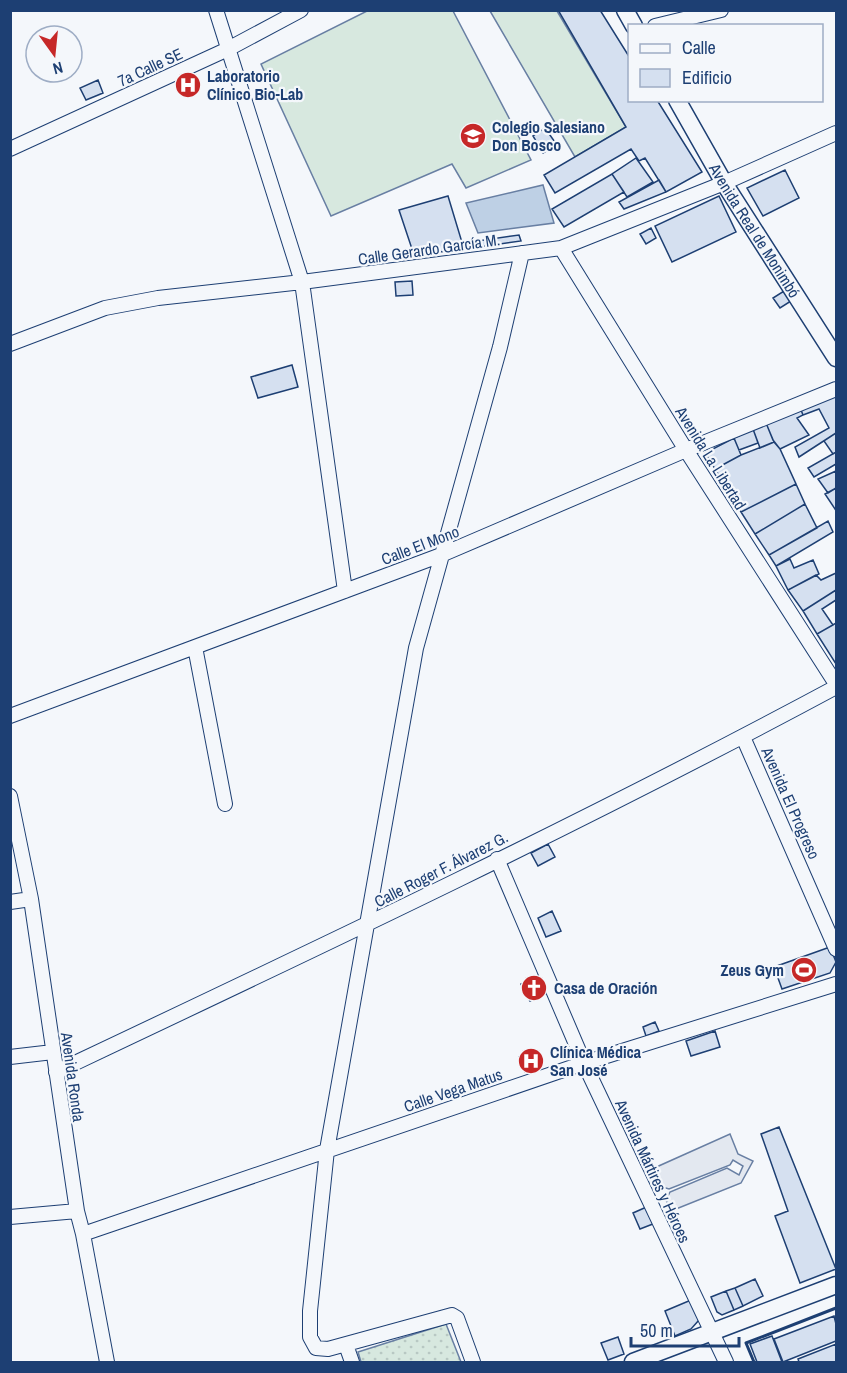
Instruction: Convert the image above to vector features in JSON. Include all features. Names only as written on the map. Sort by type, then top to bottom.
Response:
[{"type":"street","points":[[216,10],[302,282],[345,591]]},
{"type":"street","name":"7a Calle SE","points":[[10,148],[228,49],[301,10]]},
{"type":"street","points":[[625,10],[633,24]]},
{"type":"street","points":[[663,24],[722,10]]},
{"type":"street","name":"Avenida Real de Monimbó","points":[[678,102],[724,183],[837,358]]},
{"type":"street","name":"Calle Gerardo García M.","points":[[10,344],[105,308],[158,298],[302,282],[561,248],[724,183],[837,133]]},
{"type":"street","name":"Avenida La Libertad","points":[[561,248],[686,450],[837,686]]},
{"type":"street","points":[[473,1362],[457,1318],[452,1315],[328,1349],[316,1348],[310,1337],[310,1311],[327,1150],[416,648],[500,347],[522,253]]},
{"type":"street","name":"Calle El Mono","points":[[10,716],[441,555],[686,450],[837,389]]},
{"type":"street","points":[[195,647],[225,804]]},
{"type":"street","name":"Calle Roger F. Álvarez G.","points":[[56,1072],[368,924],[743,737],[837,686]]},
{"type":"street","name":"Avenida El Progreso","points":[[743,737],[837,949]]},
{"type":"street","name":"Avenida Ronda","points":[[10,796],[31,899],[77,1211],[107,1362]]},
{"type":"street","name":"Avenida Mártires y Héroes","points":[[496,859],[584,1063],[726,1362]]},
{"type":"street","points":[[10,902],[31,899]]},
{"type":"street","name":"Calle Vega Matus","points":[[83,1233],[584,1063],[837,984]]},
{"type":"street","points":[[10,1057],[53,1052]]},
{"type":"street","points":[[10,1217],[77,1211]]},
{"type":"street","points":[[633,1362],[837,1285]]},
{"type":"street","points":[[346,1345],[352,1362]]},
{"type":"shaded area","points":[[367,11],[453,11],[531,160],[466,188],[452,164],[331,216],[261,64]]},
{"type":"shaded area","points":[[490,11],[557,11],[626,127],[575,157]]},
{"type":"shaded area","points":[[730,1134],[738,1154],[753,1161],[741,1183],[671,1211],[666,1200],[670,1192],[727,1168],[739,1175],[743,1166],[733,1160],[730,1165],[669,1189],[659,1186],[652,1169]]},
{"type":"shaded area","points":[[446,1324],[461,1362],[361,1362],[358,1352]]},
{"type":"water","points":[[543,185],[554,223],[478,233],[466,203]]},
{"type":"building","points":[[558,10],[600,10],[628,55],[628,102],[658,102],[702,172],[666,192],[645,158],[639,161],[631,149],[555,193],[544,175],[626,127]]},
{"type":"building","name":"Laboratorio Clínico Bio-Lab","points":[[190,74],[198,90],[185,96],[178,80]]},
{"type":"building","points":[[98,80],[103,93],[86,100],[80,88]]},
{"type":"building","points":[[545,128],[557,145],[543,153],[533,136]]},
{"type":"building","points":[[636,158],[653,182],[627,197],[612,174]]},
{"type":"building","points":[[785,170],[799,198],[763,216],[747,188]]},
{"type":"building","points":[[612,174],[624,192],[564,227],[552,209]]},
{"type":"building","points":[[659,180],[666,192],[624,209],[619,202]]},
{"type":"building","points":[[448,196],[464,249],[414,255],[399,210]]},
{"type":"building","points":[[719,196],[736,232],[672,262],[655,226]]},
{"type":"building","points":[[651,228],[656,238],[646,244],[640,234]]},
{"type":"building","points":[[519,235],[521,241],[479,247],[477,241]]},
{"type":"building","points":[[412,281],[413,295],[396,296],[395,282]]},
{"type":"building","points":[[784,291],[791,301],[780,308],[773,298]]},
{"type":"building","points":[[292,365],[298,387],[258,398],[251,377]]},
{"type":"building","points":[[836,395],[836,433],[799,457],[795,447],[829,428],[819,409],[803,415],[801,410]]},
{"type":"building","points":[[801,410],[803,415],[797,418],[809,435],[780,449],[773,440],[766,423]]},
{"type":"building","points":[[766,423],[774,442],[760,448],[753,429]]},
{"type":"building","points":[[753,429],[758,443],[739,450],[734,438]]},
{"type":"building","points":[[836,433],[836,452],[833,454],[824,441]]},
{"type":"building","points":[[734,438],[741,455],[715,469],[705,453]]},
{"type":"building","points":[[774,442],[780,449],[796,484],[741,512],[715,469],[741,455]]},
{"type":"building","points":[[836,452],[836,464],[814,477],[808,468]]},
{"type":"building","points":[[836,471],[836,488],[828,493],[818,479]]},
{"type":"building","points":[[796,484],[805,504],[755,534],[741,512]]},
{"type":"building","points":[[836,488],[836,508],[835,509],[825,494]]},
{"type":"building","points":[[805,504],[817,528],[769,555],[755,534]]},
{"type":"building","points":[[828,521],[833,532],[776,566],[769,555]]},
{"type":"building","points":[[790,559],[794,568],[813,560],[819,574],[788,590],[776,566]]},
{"type":"building","points":[[836,573],[836,590],[803,611],[788,590],[816,575],[821,580]]},
{"type":"building","points":[[836,590],[836,600],[822,609],[833,625],[817,634],[803,611]]},
{"type":"building","points":[[836,623],[836,664],[817,634]]},
{"type":"building","points":[[548,844],[555,857],[538,866],[531,853]]},
{"type":"building","points":[[552,911],[561,931],[546,937],[538,918]]},
{"type":"building","name":"Zeus Gym","points":[[830,947],[836,962],[830,973],[782,989],[774,967]]},
{"type":"building","name":"Casa de Oración","points":[[539,975],[547,993],[530,1001],[521,984]]},
{"type":"building","points":[[655,1022],[659,1031],[646,1036],[643,1027]]},
{"type":"building","points":[[715,1031],[720,1047],[691,1056],[686,1041]]},
{"type":"building","name":"Clínica Médica San José","points":[[536,1050],[542,1065],[525,1072],[519,1057]]},
{"type":"building","points":[[779,1127],[836,1269],[800,1283],[775,1216],[788,1211],[761,1134]]},
{"type":"building","points":[[651,1205],[658,1222],[640,1229],[633,1213]]},
{"type":"building","points":[[755,1279],[763,1296],[743,1306],[735,1288]]},
{"type":"building","points":[[735,1288],[743,1306],[734,1310],[726,1291]]},
{"type":"building","points":[[726,1291],[734,1310],[722,1315],[717,1312],[711,1297]]},
{"type":"building","points":[[691,1300],[699,1320],[691,1329],[675,1336],[665,1311]]},
{"type":"building","points":[[834,1316],[836,1341],[783,1362],[774,1339]]},
{"type":"building","points":[[772,1336],[782,1362],[757,1362],[750,1344]]},
{"type":"building","points":[[618,1337],[624,1354],[608,1360],[601,1343]]},
{"type":"building","points":[[836,1344],[836,1362],[799,1362],[798,1359]]},
{"type":"wall","points":[[754,1362],[746,1343],[836,1308]]},
{"type":"place","name":"Laboratorio Clínico Bio-Lab","points":[[188,85]]},
{"type":"place","name":"Colegio Salesiano Don Bosco","points":[[473,136]]},
{"type":"place","name":"Zeus Gym","points":[[804,970]]},
{"type":"place","name":"Casa de Oración","points":[[534,988]]},
{"type":"place","name":"Clínica Médica San José","points":[[531,1061]]}]
